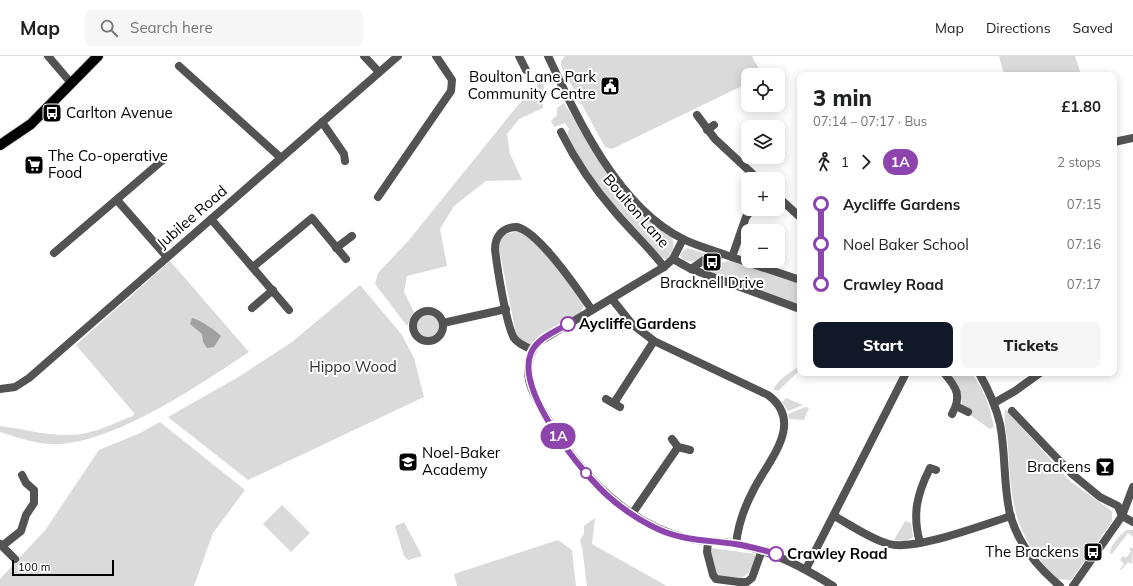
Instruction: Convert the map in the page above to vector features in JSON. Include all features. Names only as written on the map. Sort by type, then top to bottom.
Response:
[{"type":"main road","points":[[0,145],[31,124],[98,56]]},
{"type":"street","points":[[48,56],[71,84]]},
{"type":"street","points":[[364,56],[378,72]]},
{"type":"street","name":"Jubilee Road","points":[[0,389],[15,387],[29,378],[398,56]]},
{"type":"street","points":[[378,197],[451,91],[452,80],[436,56]]},
{"type":"street","points":[[520,56],[526,70]]},
{"type":"street","name":"Boulton Lane","points":[[548,56],[584,126],[614,175],[649,215],[683,239],[797,279]]},
{"type":"street","points":[[179,66],[281,158]]},
{"type":"street","points":[[697,115],[711,128],[716,141],[750,172]]},
{"type":"street","points":[[322,122],[344,154],[345,161]]},
{"type":"street","name":"Boulton Lane","points":[[561,132],[578,161],[604,198],[645,243],[664,267]]},
{"type":"street","points":[[1117,141],[1133,138]]},
{"type":"street","points":[[54,253],[164,159]]},
{"type":"street","points":[[117,200],[167,257]]},
{"type":"street","points":[[785,203],[797,214]]},
{"type":"street","points":[[732,257],[747,216]]},
{"type":"street","points":[[253,267],[312,218],[346,259]]},
{"type":"street","points":[[211,219],[289,310]]},
{"type":"street","points":[[532,350],[514,338],[506,309],[496,259],[495,244],[501,233],[514,227],[520,228],[528,233],[554,259],[592,310]]},
{"type":"street","points":[[336,248],[352,236]]},
{"type":"street","points":[[683,239],[673,259],[664,267],[540,341],[532,350],[528,366],[528,377],[539,404],[549,422],[575,460],[608,496],[632,514],[662,531],[687,539],[736,544],[781,556],[806,569],[833,586]]},
{"type":"street","points":[[691,269],[704,260],[723,254]]},
{"type":"street","name":"Boulton Lane","points":[[673,259],[691,269],[797,308]]},
{"type":"street","points":[[252,308],[273,290]]},
{"type":"street","points":[[612,299],[632,324],[654,341],[768,395],[776,404],[784,418],[784,434],[752,492],[736,544]]},
{"type":"street","points":[[443,323],[506,309]]},
{"type":"street","points":[[606,399],[617,405],[654,341]]},
{"type":"street","points":[[806,569],[904,376]]},
{"type":"street","points":[[946,376],[956,390],[958,398],[952,414]]},
{"type":"street","points":[[981,376],[994,402],[1000,425],[1007,494],[1011,516],[1027,551],[1039,566],[1060,586]]},
{"type":"street","points":[[994,402],[1015,392],[1036,376]]},
{"type":"street","points":[[956,406],[968,412]]},
{"type":"street","points":[[1012,411],[1072,474],[1100,497],[1118,506],[1122,516],[1133,522]]},
{"type":"street","points":[[672,439],[678,447],[690,450]]},
{"type":"street","points":[[632,514],[678,447]]},
{"type":"street","points":[[920,543],[915,517],[917,498],[930,468],[936,470]]},
{"type":"street","points":[[15,559],[1,545],[21,531],[26,516],[34,503],[37,488],[26,483],[22,475]]},
{"type":"street","points":[[1073,586],[1122,516],[1133,487]]},
{"type":"street","points":[[834,516],[885,543],[904,546],[920,543],[1011,516]]},
{"type":"street","points":[[708,542],[710,571],[716,579],[747,582],[752,578],[762,550]]},
{"type":"green space","points":[[565,56],[752,56],[758,68],[741,68],[741,86],[612,149],[605,147],[561,66],[561,61]]},
{"type":"green space","points":[[999,56],[1075,56],[1080,72],[1003,72]]},
{"type":"green space","points":[[544,79],[543,108],[519,119],[507,134],[510,154],[522,180],[486,181],[454,206],[440,229],[447,266],[407,276],[404,292],[414,312],[407,326],[375,284],[378,273],[409,240],[518,105]]},
{"type":"green space","points":[[564,103],[607,172],[673,240],[673,248],[667,259],[664,259],[656,252],[607,197],[576,151],[567,135],[569,129],[565,123],[554,127],[551,121],[557,115],[557,108]]},
{"type":"green space","points":[[518,231],[535,243],[553,262],[582,301],[584,306],[581,312],[531,344],[522,341],[516,334],[499,248],[500,240],[503,235]]},
{"type":"green space","points":[[687,248],[707,254],[697,260],[689,262],[685,261],[680,255]]},
{"type":"green space","points":[[170,261],[249,352],[184,394],[110,432],[85,440],[62,444],[47,444],[0,432],[0,426],[62,435],[79,434],[95,431],[133,416],[134,413],[76,345]]},
{"type":"green space","points":[[729,261],[741,265],[741,268],[751,268],[797,283],[797,305],[703,270],[706,266]]},
{"type":"green space","name":"Hippo Wood","points":[[360,285],[402,335],[414,358],[424,397],[248,480],[168,417],[240,376],[292,342]]},
{"type":"green space","points":[[428,314],[437,317],[440,326],[437,335],[428,338],[419,335],[416,326],[419,317]]},
{"type":"green space","points":[[797,367],[797,373],[778,391],[773,389],[780,380]]},
{"type":"green space","points":[[952,376],[973,376],[980,385],[986,398],[994,427],[990,429],[970,415],[962,405],[961,394]]},
{"type":"green space","points":[[786,398],[803,405],[788,411],[782,402]]},
{"type":"green space","points":[[805,407],[809,408],[804,420],[789,419],[788,414]]},
{"type":"green space","points":[[1005,409],[1071,482],[1112,511],[1112,521],[1071,580],[1057,579],[1043,563],[1023,533],[1013,502]]},
{"type":"green space","points":[[160,422],[245,490],[213,533],[194,586],[0,586],[0,579],[46,529],[99,450],[140,433]]},
{"type":"green space","points":[[282,505],[310,533],[291,552],[263,524]]},
{"type":"green space","points":[[595,518],[592,544],[667,586],[587,586],[580,541],[584,533],[584,526]]},
{"type":"green space","points":[[905,521],[911,523],[913,537],[906,541],[894,540]]},
{"type":"green space","points":[[404,522],[422,556],[408,560],[404,556],[395,526]]},
{"type":"green space","points":[[1127,530],[1133,530],[1133,537],[1128,533],[1112,554],[1110,553],[1110,550],[1116,540]]},
{"type":"green space","points":[[558,540],[572,550],[576,586],[457,586],[454,574]]},
{"type":"green space","points":[[1131,547],[1133,549],[1132,564],[1128,562],[1121,570],[1120,569],[1124,564],[1120,560],[1123,556],[1126,558],[1131,551],[1129,549]]},
{"type":"green space","points":[[712,548],[755,554],[755,562],[749,572],[742,577],[735,578],[720,576],[717,575],[710,553]]},
{"type":"shaded area","points":[[192,318],[216,331],[221,336],[214,347],[207,348],[203,342],[202,334],[190,324]]},
{"type":"bus line","name":"1A","points":[[568,324],[540,341],[532,350],[529,359],[528,377],[539,404],[549,422],[575,460],[590,477],[615,502],[632,514],[662,531],[687,539],[736,544],[776,554]]},
{"type":"place","name":"Boulton Lane Park Community Centre","points":[[610,86]]},
{"type":"place","name":"Carlton Avenue","points":[[52,113]]},
{"type":"place","name":"The Co-operative Food","points":[[34,165]]},
{"type":"place","name":"Bracknell Drive","points":[[712,262]]},
{"type":"place","name":"Aycliffe Gardens","points":[[568,324]]},
{"type":"place","name":"Noel-Baker Academy","points":[[408,462]]},
{"type":"place","name":"Brackens","points":[[1105,467]]},
{"type":"place","name":"The Brackens","points":[[1093,552]]},
{"type":"place","name":"Crawley Road","points":[[776,554]]}]
